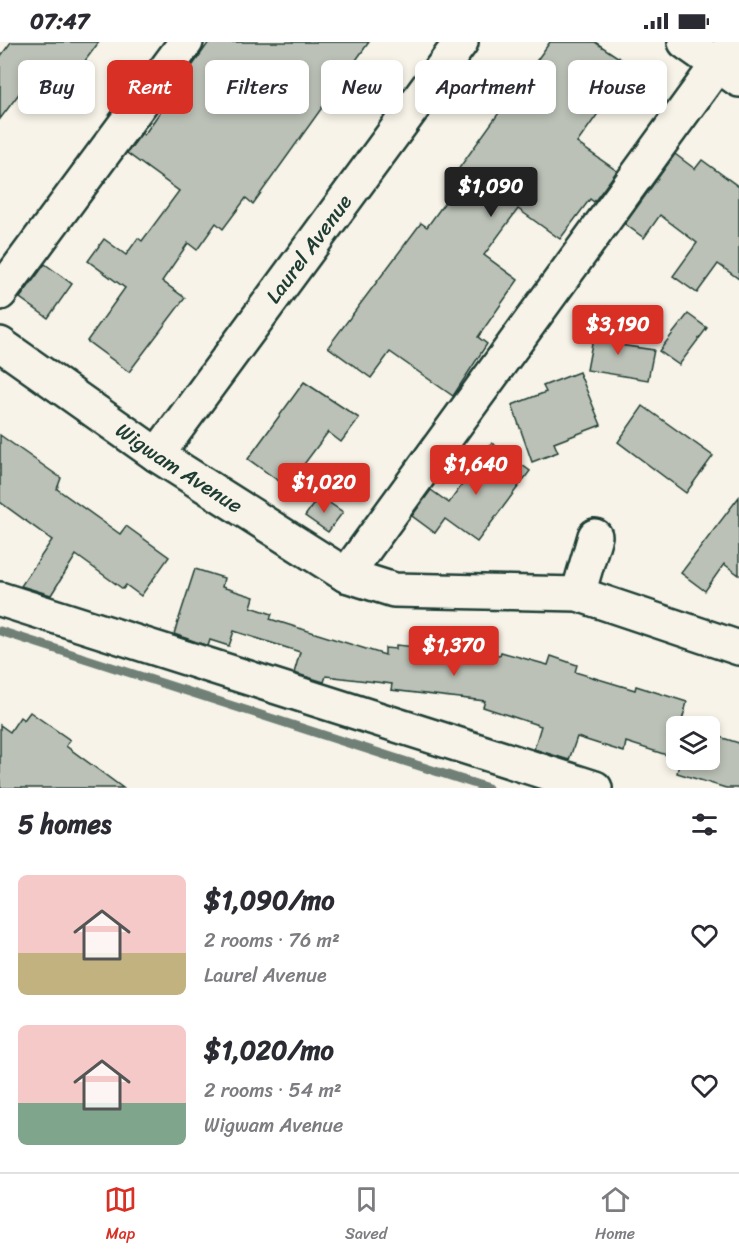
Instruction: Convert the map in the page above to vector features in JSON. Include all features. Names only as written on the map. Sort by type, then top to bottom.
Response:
[{"type":"street","points":[[0,293],[186,42]]},
{"type":"street","name":"Laurel Avenue","points":[[157,455],[461,42]]},
{"type":"street","points":[[346,575],[730,63],[685,42]]},
{"type":"street","name":"Wigwam Avenue","points":[[0,344],[157,455],[346,575],[394,590],[578,594],[739,648]]},
{"type":"street","points":[[578,594],[595,536]]},
{"type":"street","points":[[0,599],[595,788]]},
{"type":"building","points":[[11,42],[99,42],[86,60],[18,60],[18,95],[0,119],[0,57]]},
{"type":"building","points":[[209,42],[369,42],[356,60],[321,60],[321,109],[253,204],[246,198],[223,229],[216,223],[197,250],[188,243],[162,281],[185,298],[129,372],[87,341],[125,288],[88,261],[104,239],[126,255],[138,238],[142,241],[179,191],[127,153],[142,133],[144,135],[159,114],[193,114],[193,65]]},
{"type":"building","points":[[550,42],[595,42],[622,60],[568,60],[568,114],[598,114],[577,143],[617,171],[594,202],[590,199],[560,239],[518,209],[484,255],[518,280],[478,337],[487,344],[453,396],[390,352],[371,378],[328,347],[421,223],[427,227],[459,183],[452,178],[498,114],[556,114],[556,60],[537,60]]},
{"type":"building","points":[[675,154],[695,169],[702,160],[739,187],[739,279],[718,264],[697,293],[673,276],[697,243],[660,215],[644,238],[625,224]]},
{"type":"building","points":[[45,264],[72,284],[48,318],[20,298]]},
{"type":"building","points":[[688,314],[707,328],[679,365],[659,351]]},
{"type":"building","points":[[595,327],[622,334],[620,345],[654,350],[648,380],[587,370]]},
{"type":"building","points":[[579,372],[601,425],[554,443],[558,452],[532,462],[512,405],[546,392],[543,386]]},
{"type":"building","points":[[304,382],[359,418],[341,442],[328,432],[287,487],[248,459]]},
{"type":"building","points":[[643,406],[713,456],[686,493],[618,442]]},
{"type":"building","points":[[0,435],[61,478],[57,489],[120,534],[126,526],[169,557],[141,596],[126,585],[123,589],[76,555],[51,595],[21,586],[52,540],[0,502]]},
{"type":"building","points":[[492,443],[530,471],[477,542],[445,519],[435,533],[412,516],[431,490],[449,503]]},
{"type":"building","points":[[319,496],[343,512],[328,532],[305,516]]},
{"type":"building","points":[[739,497],[739,575],[724,564],[705,591],[681,573]]},
{"type":"building","points":[[195,569],[224,578],[222,587],[254,597],[251,607],[272,614],[270,619],[385,655],[385,648],[396,649],[396,645],[500,655],[501,652],[548,665],[551,656],[577,665],[575,672],[635,690],[636,686],[687,702],[683,716],[666,716],[666,755],[626,742],[624,752],[577,737],[569,760],[534,749],[541,726],[483,707],[485,701],[391,690],[392,684],[326,676],[324,682],[294,673],[300,652],[234,631],[229,646],[210,640],[208,646],[174,634]]},
{"type":"building","points":[[30,712],[70,740],[66,746],[123,788],[0,788],[0,725],[10,732],[20,717],[24,720]]},
{"type":"building","points":[[720,737],[739,743],[739,788],[726,788],[677,773],[678,770],[720,770]]},
{"type":"waterway","points":[[0,631],[488,788]]}]
